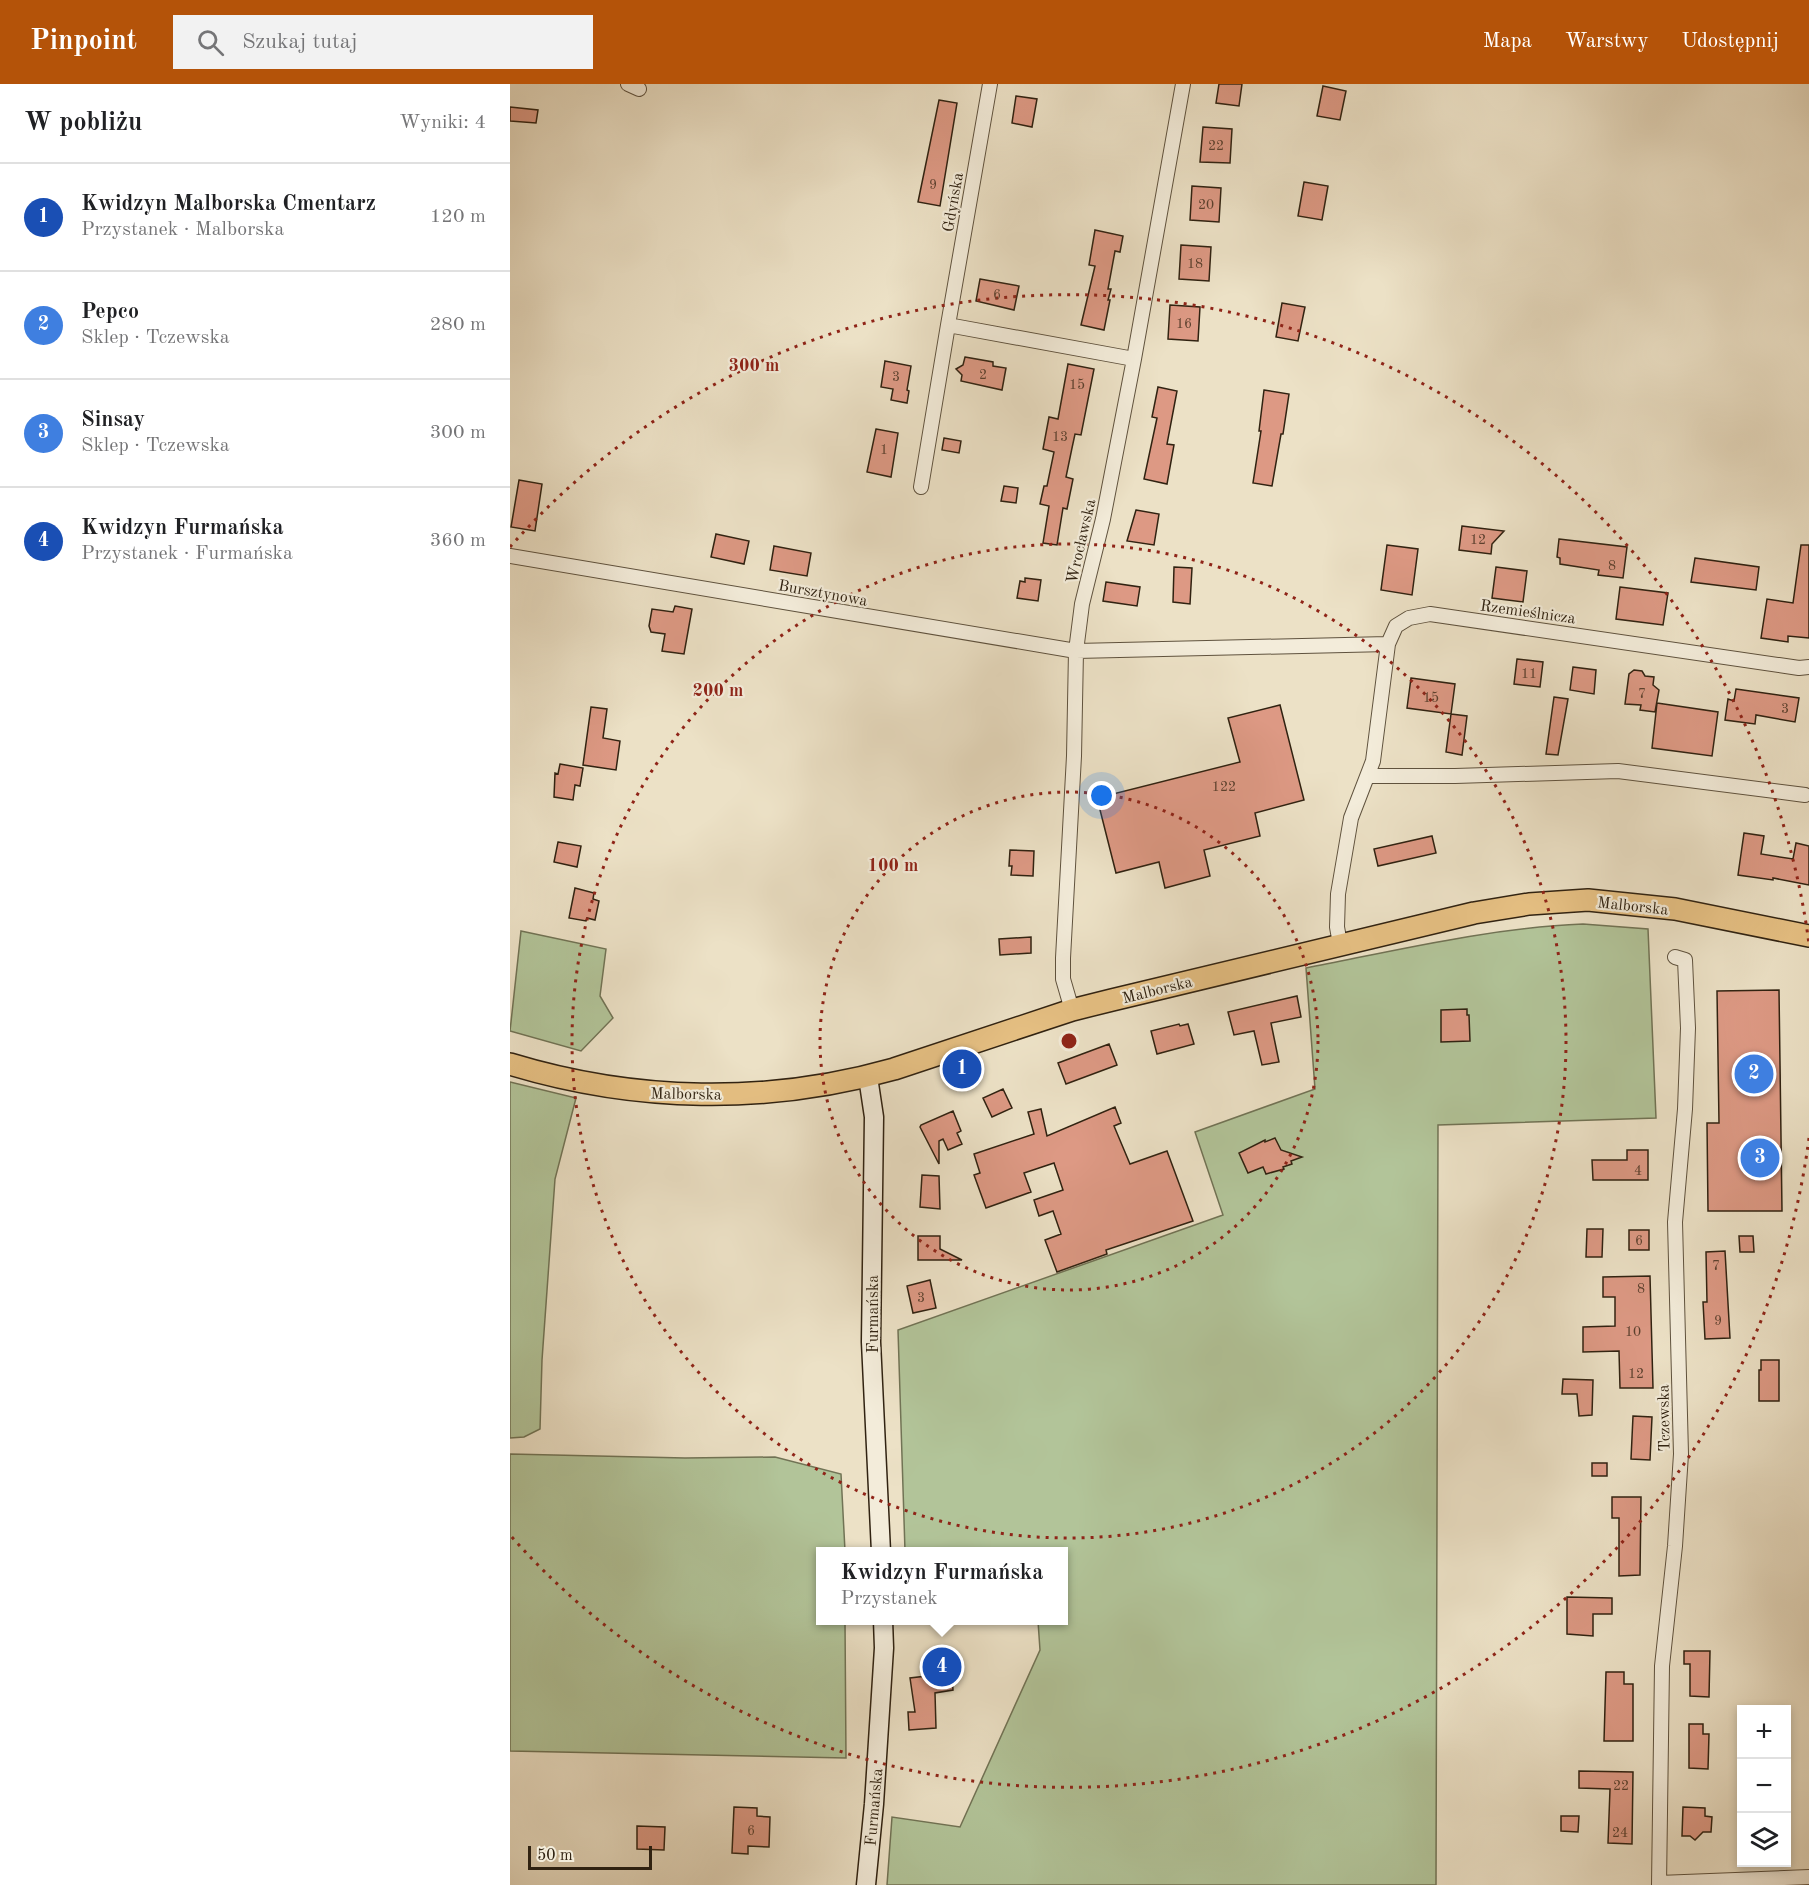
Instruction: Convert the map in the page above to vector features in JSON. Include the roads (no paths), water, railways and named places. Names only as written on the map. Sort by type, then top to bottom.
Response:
[{"type":"main road","name":"Malborska","points":[[510,1064],[545,1075],[595,1086],[690,1095],[740,1094],[868,1077],[1072,1010],[1340,944],[1474,913],[1529,904],[1588,900],[1675,909],[1809,936]]},
{"type":"street","name":"Gdyńska","points":[[921,487],[990,84]]},
{"type":"street","name":"Wrocławska","points":[[1072,1010],[1063,979],[1063,958],[1074,756],[1076,651],[1082,604],[1103,519],[1134,359],[1183,84]]},
{"type":"street","points":[[948,325],[1134,359]]},
{"type":"street","name":"Bursztynowa","points":[[510,556],[1076,651],[1388,644]]},
{"type":"street","name":"Rzemieślnicza","points":[[1340,944],[1337,927],[1338,894],[1351,818],[1373,761],[1388,644],[1396,626],[1409,618],[1430,614],[1799,668],[1809,667]]},
{"type":"street","points":[[1368,776],[1617,771],[1804,795]]},
{"type":"street","name":"Tczewska","points":[[1659,1884],[1662,1666],[1675,1546],[1681,1454],[1675,1222],[1688,1028],[1685,960],[1675,957]]},
{"type":"street","name":"Furmańska","points":[[868,1077],[874,1117],[872,1342],[881,1547]]},
{"type":"street","name":"Furmańska","points":[[866,1885],[884,1648],[883,1625]]},
{"type":"street","points":[[1659,1884],[1809,1877]]},
{"type":"place","name":"Kwidzyn Malborska Cmentarz","points":[[962,1069]]},
{"type":"place","name":"Pepco","points":[[1754,1074]]},
{"type":"place","name":"Sinsay","points":[[1760,1158]]},
{"type":"place","name":"Kwidzyn Furmańska","points":[[942,1667]]}]
